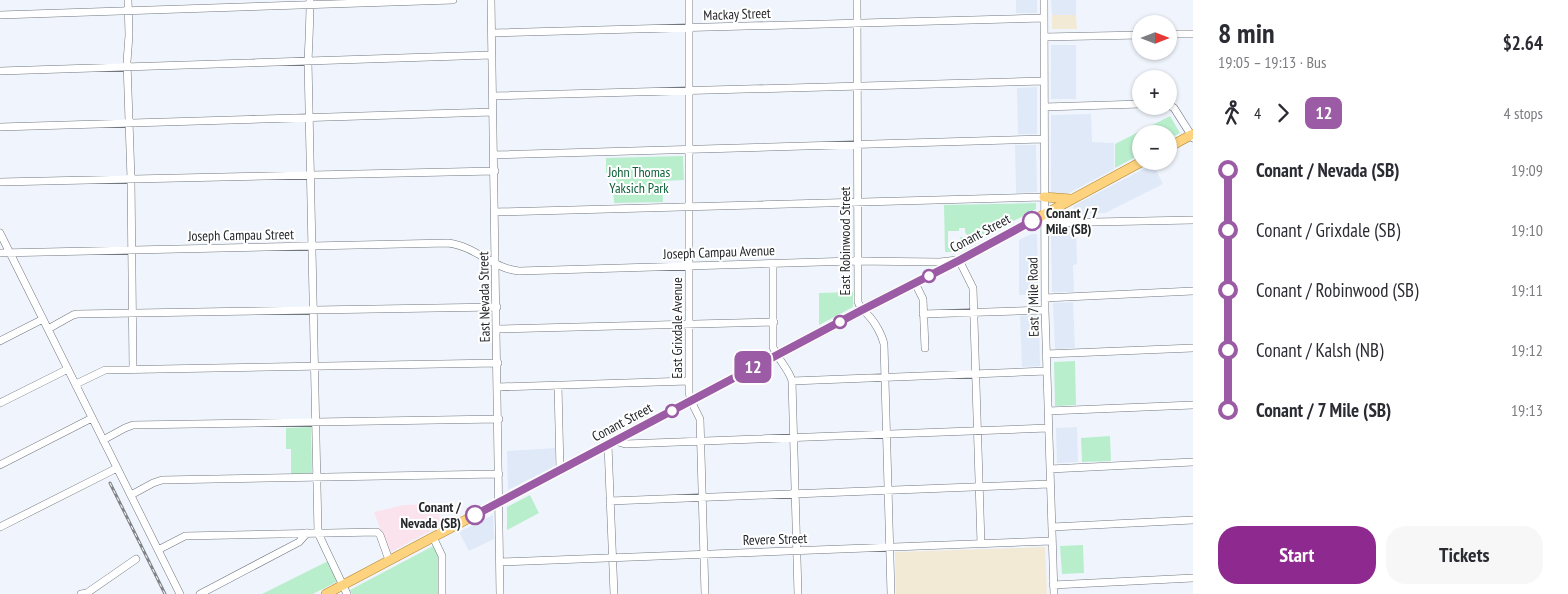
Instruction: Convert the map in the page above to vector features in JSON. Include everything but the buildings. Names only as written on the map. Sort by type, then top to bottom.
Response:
[{"type":"main road","points":[[1177,144],[1192,136]]},
{"type":"main road","name":"Conant Street","points":[[326,594],[915,282],[1044,218],[1072,199],[1132,167]]},
{"type":"main road","points":[[1044,197],[1072,199]]},
{"type":"street","points":[[128,0],[127,66],[131,180],[133,370]]},
{"type":"street","points":[[0,15],[310,2],[453,0]]},
{"type":"street","name":"East Nevada Street","points":[[491,0],[499,418],[500,594]]},
{"type":"street","name":"East Grixdale Avenue","points":[[689,0],[690,381],[691,400],[700,419],[705,594]]},
{"type":"street","name":"East Robinwood Street","points":[[857,0],[858,302],[862,310],[869,316],[883,341],[891,594]]},
{"type":"street","name":"East 7 Mile Road","points":[[1044,0],[1045,310],[1054,594]]},
{"type":"street","points":[[310,2],[308,61],[312,175],[318,533],[347,594]]},
{"type":"street","name":"Mackay Street","points":[[492,33],[1044,18]]},
{"type":"street","points":[[1178,34],[1193,34]]},
{"type":"street","points":[[1044,37],[1132,35]]},
{"type":"street","points":[[0,70],[492,55]]},
{"type":"street","points":[[493,96],[1044,80]]},
{"type":"street","points":[[1044,107],[1132,104]]},
{"type":"street","points":[[0,127],[493,112]]},
{"type":"street","points":[[1177,113],[1192,136]]},
{"type":"street","points":[[494,154],[1044,139]]},
{"type":"street","points":[[0,182],[494,171]]},
{"type":"street","points":[[495,212],[1044,197]]},
{"type":"street","points":[[1044,218],[1193,220]]},
{"type":"street","points":[[0,232],[180,594]]},
{"type":"street","name":"Joseph Campau Street","points":[[0,253],[448,243],[481,254]]},
{"type":"street","name":"Joseph Campau Avenue","points":[[481,254],[496,264],[519,271],[689,265],[858,261],[940,262],[960,260]]},
{"type":"street","points":[[960,260],[972,285],[981,544]]},
{"type":"street","points":[[773,263],[774,348],[776,355],[791,376],[792,381],[798,594]]},
{"type":"street","points":[[915,282],[923,299],[925,348]]},
{"type":"street","points":[[1045,298],[1193,291]]},
{"type":"street","points":[[48,329],[73,315],[497,307]]},
{"type":"street","points":[[923,314],[1045,310]]},
{"type":"street","points":[[0,341],[43,319]]},
{"type":"street","points":[[497,329],[774,321]]},
{"type":"street","points":[[1046,354],[1193,348]]},
{"type":"street","points":[[76,384],[103,370],[498,363]]},
{"type":"street","points":[[0,403],[68,369]]},
{"type":"street","points":[[792,381],[1047,372]]},
{"type":"street","points":[[498,387],[690,381]]},
{"type":"street","points":[[558,385],[560,470]]},
{"type":"street","points":[[1048,411],[1193,405]]},
{"type":"street","points":[[0,465],[92,418]]},
{"type":"street","points":[[103,440],[133,426],[499,418]]},
{"type":"street","points":[[614,594],[609,478],[611,443],[1048,428]]},
{"type":"street","points":[[1050,469],[1193,462]]},
{"type":"street","points":[[0,527],[117,468]]},
{"type":"street","points":[[130,495],[162,480],[499,474]]},
{"type":"street","points":[[610,501],[1050,484]]},
{"type":"street","points":[[1052,527],[1193,520]]},
{"type":"street","points":[[158,550],[185,536],[378,532],[389,560]]},
{"type":"street","points":[[200,594],[299,542],[307,534]]},
{"type":"street","points":[[433,537],[442,556],[442,594]]},
{"type":"street","name":"Revere Street","points":[[500,562],[1052,541]]},
{"type":"street","points":[[81,594],[87,593],[136,559]]},
{"type":"street","points":[[1053,585],[1193,578]]},
{"type":"shaded area","points":[[1016,0],[1037,0],[1037,13],[1016,13]]},
{"type":"shaded area","points":[[1051,0],[1076,0],[1076,15],[1052,15]]},
{"type":"shaded area","points":[[1052,15],[1076,15],[1077,29],[1052,29]]},
{"type":"shaded area","points":[[1051,45],[1076,45],[1076,99],[1051,99]]},
{"type":"shaded area","points":[[1037,87],[1037,134],[1018,134],[1017,88]]},
{"type":"shaded area","points":[[1091,114],[1092,142],[1114,143],[1114,169],[1067,194],[1051,194],[1051,115]]},
{"type":"shaded area","points":[[1015,145],[1036,145],[1037,192],[1016,193]]},
{"type":"shaded area","points":[[1142,170],[1156,170],[1163,184],[1105,213],[1077,214],[1073,206]]},
{"type":"shaded area","points":[[1076,230],[1077,264],[1073,265],[1074,292],[1052,292],[1051,231]]},
{"type":"shaded area","points":[[1031,234],[1037,234],[1038,294],[1019,295],[1019,240]]},
{"type":"shaded area","points":[[1073,302],[1075,348],[1055,349],[1053,303]]},
{"type":"shaded area","points":[[1039,315],[1040,366],[1022,367],[1020,316]]},
{"type":"shaded area","points":[[1077,427],[1078,462],[1057,463],[1056,428]]},
{"type":"shaded area","points":[[555,448],[555,466],[508,490],[507,451]]},
{"type":"shaded area","points":[[439,504],[440,526],[389,553],[374,512],[403,505]]},
{"type":"shaded area","points":[[493,515],[494,539],[469,551],[459,532]]},
{"type":"shaded area","points":[[1045,547],[1047,594],[896,594],[895,552]]},
{"type":"green space","points":[[1170,116],[1175,125],[1152,125]]},
{"type":"green space","points":[[1132,135],[1132,159],[1115,168],[1115,144]]},
{"type":"green space","name":"John Thomas Yaksich Park","points":[[683,156],[684,180],[662,181],[663,202],[614,203],[613,182],[616,182],[616,173],[606,173],[606,158]]},
{"type":"green space","points":[[1036,203],[1036,209],[972,243],[965,232],[965,228],[959,228],[959,231],[948,231],[948,248],[961,247],[960,237],[965,238],[969,245],[955,252],[945,252],[944,205]]},
{"type":"green space","points":[[853,292],[853,307],[819,325],[819,293]]},
{"type":"green space","points":[[1075,361],[1076,405],[1055,406],[1054,362]]},
{"type":"green space","points":[[311,427],[312,473],[291,474],[291,449],[286,449],[286,428]]},
{"type":"green space","points":[[1110,436],[1111,461],[1082,462],[1081,438]]},
{"type":"green space","points":[[530,495],[539,513],[507,530],[507,507]]},
{"type":"green space","points":[[1083,545],[1084,573],[1062,574],[1060,546]]},
{"type":"green space","points":[[433,546],[438,556],[438,594],[352,594],[350,590]]},
{"type":"green space","points":[[328,561],[338,581],[313,594],[262,594]]},
{"type":"railway","points":[[110,483],[165,594]]},
{"type":"bus line","name":"12","points":[[475,515],[1032,221]]},
{"type":"place","name":"Conant / 7 Mile (SB)","points":[[1032,221]]},
{"type":"place","name":"Conant / Nevada (SB)","points":[[475,515]]}]
